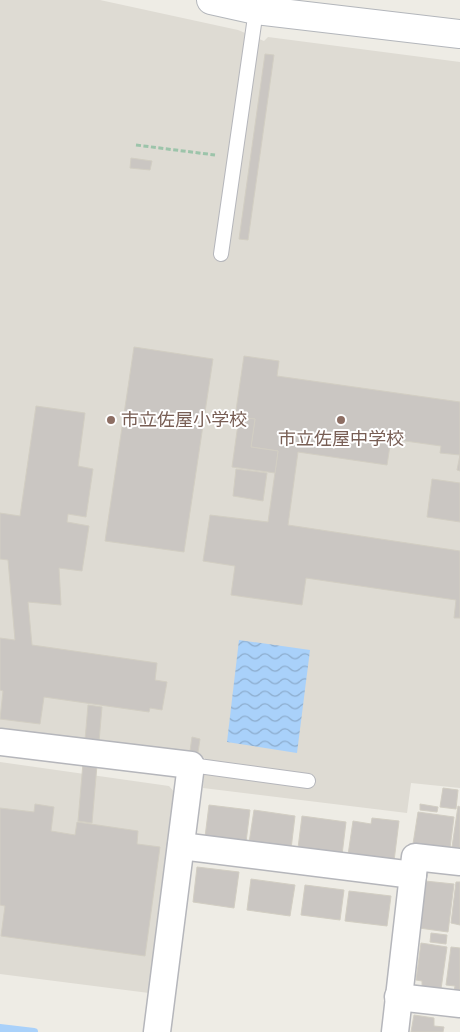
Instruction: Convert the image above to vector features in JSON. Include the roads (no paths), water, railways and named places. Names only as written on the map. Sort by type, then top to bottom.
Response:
[{"type":"street","points":[[211,0],[256,10],[460,34]]},
{"type":"street","points":[[0,742],[191,765],[157,1032]]},
{"type":"street","points":[[181,846],[413,875]]},
{"type":"street","points":[[394,1032],[415,857],[460,862]]},
{"type":"street","points":[[398,997],[460,1004]]},
{"type":"lane","points":[[221,254],[256,10]]},
{"type":"lane","points":[[191,765],[308,781]]},
{"type":"water","points":[[239,640],[310,650],[297,753],[227,742]]},
{"type":"waterway","points":[[0,1028],[34,1032]]},
{"type":"place","name":"市立佐屋小学校","points":[[111,420]]},
{"type":"place","name":"市立佐屋中学校","points":[[341,420]]}]
